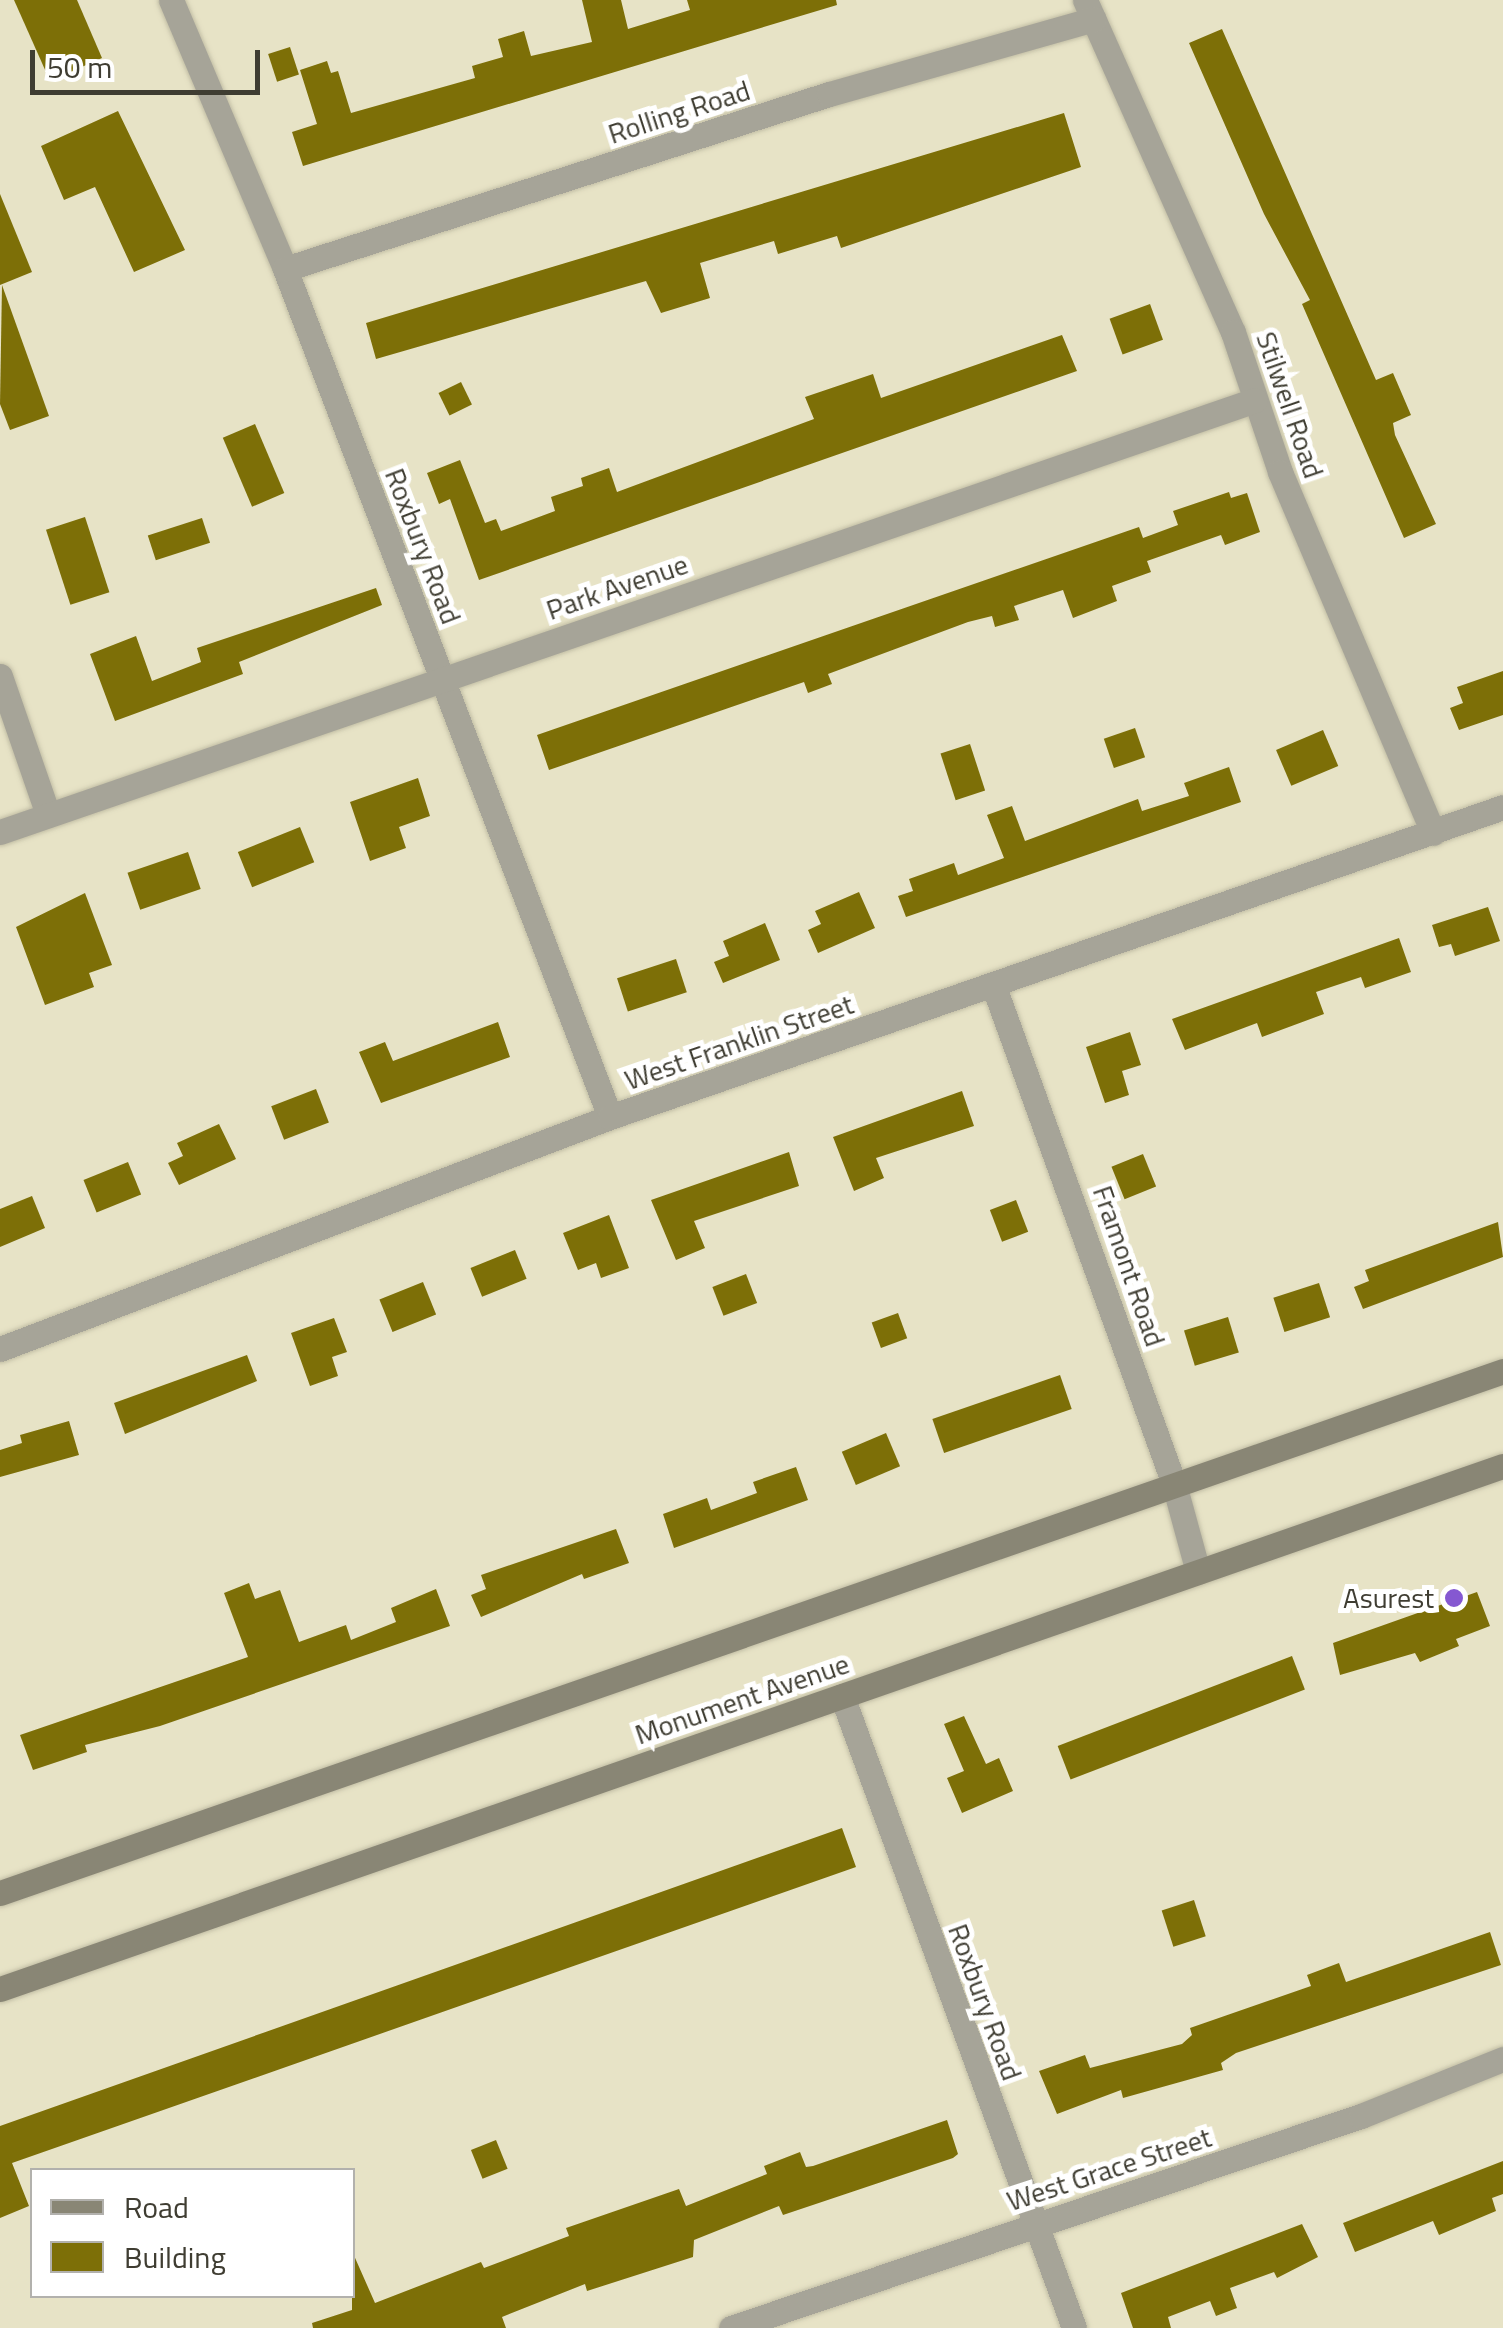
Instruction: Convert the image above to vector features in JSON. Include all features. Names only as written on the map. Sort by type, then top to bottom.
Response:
[{"type":"street","name":"Roxbury Road","points":[[171,0],[285,269],[610,1117]]},
{"type":"street","name":"Rolling Road","points":[[285,269],[1089,9]]},
{"type":"street","name":"Stilwell Road","points":[[1089,9],[1233,332],[1255,400],[1433,832]]},
{"type":"street","name":"Park Avenue","points":[[0,832],[1255,400]]},
{"type":"street","points":[[0,676],[48,815]]},
{"type":"street","name":"West Franklin Street","points":[[0,1349],[610,1117],[1503,808]]},
{"type":"street","name":"Framont Road","points":[[994,984],[1174,1484],[1198,1572]]},
{"type":"street","points":[[0,1893],[1503,1371]]},
{"type":"street","name":"Monument Avenue","points":[[0,1989],[1503,1466]]},
{"type":"street","name":"Roxbury Road","points":[[842,1696],[957,2020],[1038,2224],[1074,2328]]},
{"type":"street","name":"West Grace Street","points":[[730,2328],[1362,2116],[1503,2060]]},
{"type":"building","points":[[14,0],[77,0],[102,58],[50,81]]},
{"type":"building","points":[[582,0],[621,0],[628,29],[690,10],[687,0],[836,0],[837,5],[303,166],[292,132],[317,124],[300,70],[327,61],[331,73],[338,71],[351,113],[475,78],[472,66],[503,57],[498,39],[524,31],[531,56],[592,42]]},
{"type":"building","points":[[1222,29],[1376,380],[1393,373],[1411,415],[1393,423],[1395,435],[1436,524],[1404,538],[1302,304],[1310,300],[1264,214],[1189,43]]},
{"type":"building","points":[[290,47],[299,75],[277,82],[268,54]]},
{"type":"building","points":[[118,111],[185,250],[134,272],[95,187],[64,200],[41,146]]},
{"type":"building","points":[[1064,113],[1081,167],[841,248],[837,236],[778,254],[774,241],[700,263],[710,298],[661,313],[646,281],[376,359],[366,323]]},
{"type":"building","points":[[0,194],[32,272],[0,285]]},
{"type":"building","points":[[2,285],[49,416],[10,430],[0,404]]},
{"type":"building","points":[[1150,304],[1163,340],[1123,354],[1110,319]]},
{"type":"building","points":[[1062,335],[1077,371],[479,580],[450,499],[439,504],[427,473],[460,460],[485,523],[496,519],[501,531],[555,511],[551,497],[583,486],[581,478],[609,468],[617,492],[814,419],[805,397],[873,374],[881,398]]},
{"type":"building","points":[[461,382],[472,404],[449,415],[439,393]]},
{"type":"building","points":[[255,424],[284,493],[252,507],[223,438]]},
{"type":"building","points":[[1229,492],[1231,498],[1247,493],[1260,532],[1225,545],[1221,535],[1147,561],[1151,572],[1112,586],[1117,601],[1073,618],[1063,590],[1014,606],[1019,620],[995,627],[992,616],[968,622],[828,674],[832,684],[808,693],[804,682],[549,770],[537,735],[1139,527],[1143,538],[1178,525],[1173,511]]},
{"type":"building","points":[[85,517],[109,592],[70,605],[46,530]]},
{"type":"building","points":[[202,518],[210,543],[156,560],[148,536]]},
{"type":"building","points":[[376,588],[382,605],[239,662],[243,674],[115,721],[90,654],[136,636],[152,681],[201,662],[197,648]]},
{"type":"building","points":[[1503,671],[1503,715],[1459,730],[1450,708],[1463,703],[1457,687]]},
{"type":"building","points":[[1135,728],[1145,757],[1114,768],[1104,739]]},
{"type":"building","points":[[1323,730],[1338,766],[1291,786],[1276,750]]},
{"type":"building","points":[[970,744],[985,791],[956,800],[941,754]]},
{"type":"building","points":[[1229,767],[1241,802],[906,917],[898,896],[913,891],[909,879],[954,863],[958,875],[1004,858],[987,815],[1012,806],[1025,841],[1138,799],[1142,811],[1189,796],[1184,783]]},
{"type":"building","points":[[418,778],[430,816],[399,827],[406,848],[370,861],[350,802]]},
{"type":"building","points":[[300,827],[314,862],[252,887],[238,852]]},
{"type":"building","points":[[188,852],[201,889],[140,910],[127,873]]},
{"type":"building","points":[[859,892],[875,928],[818,953],[808,930],[821,924],[815,911]]},
{"type":"building","points":[[85,893],[112,965],[89,973],[94,987],[45,1005],[16,927]]},
{"type":"building","points":[[1488,907],[1500,941],[1455,956],[1451,944],[1439,947],[1432,925]]},
{"type":"building","points":[[765,923],[780,960],[723,983],[714,962],[729,956],[723,941]]},
{"type":"building","points":[[1399,938],[1411,972],[1365,988],[1361,977],[1316,992],[1324,1014],[1262,1037],[1257,1023],[1185,1050],[1172,1019]]},
{"type":"building","points":[[676,959],[687,992],[628,1011],[617,978]]},
{"type":"building","points":[[498,1022],[510,1057],[381,1103],[359,1052],[385,1042],[393,1061]]},
{"type":"building","points":[[1130,1032],[1141,1065],[1122,1071],[1129,1095],[1105,1103],[1086,1047]]},
{"type":"building","points":[[316,1089],[329,1123],[284,1140],[271,1106]]},
{"type":"building","points":[[962,1091],[974,1126],[876,1158],[884,1178],[854,1191],[833,1137]]},
{"type":"building","points":[[219,1124],[236,1159],[179,1185],[168,1163],[183,1156],[177,1143]]},
{"type":"building","points":[[789,1152],[799,1186],[694,1221],[705,1248],[676,1260],[651,1200]]},
{"type":"building","points":[[1143,1154],[1156,1186],[1125,1199],[1111,1167]]},
{"type":"building","points":[[128,1162],[141,1194],[97,1212],[83,1180]]},
{"type":"building","points":[[32,1196],[45,1228],[0,1247],[0,1209]]},
{"type":"building","points":[[1016,1200],[1028,1232],[1002,1242],[990,1210]]},
{"type":"building","points":[[609,1215],[629,1268],[601,1278],[596,1263],[578,1270],[563,1233]]},
{"type":"building","points":[[1498,1222],[1503,1257],[1363,1309],[1354,1287],[1369,1281],[1365,1270]]},
{"type":"building","points":[[515,1250],[527,1279],[482,1297],[470,1268]]},
{"type":"building","points":[[746,1274],[757,1303],[724,1316],[712,1287]]},
{"type":"building","points":[[423,1282],[436,1314],[393,1332],[379,1300]]},
{"type":"building","points":[[1319,1283],[1330,1317],[1284,1332],[1273,1298]]},
{"type":"building","points":[[898,1313],[907,1338],[881,1348],[872,1323]]},
{"type":"building","points":[[1228,1317],[1239,1352],[1195,1366],[1184,1330]]},
{"type":"building","points":[[334,1318],[347,1352],[332,1357],[338,1376],[310,1386],[291,1333]]},
{"type":"building","points":[[247,1355],[257,1381],[125,1434],[114,1403]]},
{"type":"building","points":[[1060,1375],[1072,1409],[944,1453],[932,1419]]},
{"type":"building","points":[[69,1421],[79,1455],[0,1477],[0,1450],[22,1443],[20,1435]]},
{"type":"building","points":[[886,1433],[900,1466],[856,1485],[842,1452]]},
{"type":"building","points":[[796,1467],[808,1500],[674,1548],[663,1514],[707,1498],[711,1510],[757,1493],[753,1482]]},
{"type":"building","points":[[616,1529],[629,1563],[584,1579],[582,1574],[481,1617],[471,1595],[486,1589],[481,1575]]},
{"type":"building","points":[[249,1583],[255,1599],[280,1590],[299,1642],[346,1625],[351,1640],[396,1622],[391,1608],[436,1589],[450,1626],[160,1726],[85,1745],[87,1752],[33,1770],[20,1735],[248,1657],[224,1593]]},
{"type":"building","points":[[1477,1592],[1490,1626],[1456,1639],[1459,1646],[1420,1662],[1415,1653],[1340,1675],[1333,1643]]},
{"type":"building","points":[[1292,1656],[1305,1690],[1071,1780],[1058,1746]]},
{"type":"building","points":[[964,1716],[986,1764],[999,1758],[1013,1791],[962,1813],[947,1778],[964,1771],[944,1724]]},
{"type":"building","points":[[842,1828],[856,1867],[12,2163],[29,2206],[0,2218],[0,2126]]},
{"type":"building","points":[[1194,1900],[1206,1936],[1173,1947],[1162,1911]]},
{"type":"building","points":[[1490,1932],[1501,1965],[1236,2053],[1221,2063],[1223,2070],[1123,2098],[1121,2090],[1057,2114],[1039,2071],[1085,2055],[1090,2068],[1182,2044],[1192,2035],[1190,2028],[1311,1986],[1307,1975],[1339,1963],[1346,1982]]},
{"type":"building","points":[[947,2120],[958,2154],[783,2215],[779,2206],[694,2240],[693,2257],[587,2291],[585,2284],[502,2317],[506,2328],[313,2328],[312,2323],[352,2310],[355,2258],[375,2303],[481,2262],[484,2268],[569,2236],[566,2228],[679,2189],[686,2206],[767,2174],[764,2166],[800,2152],[806,2167]]},
{"type":"building","points":[[496,2140],[508,2169],[483,2179],[471,2150]]},
{"type":"building","points":[[1503,2161],[1503,2194],[1492,2198],[1496,2211],[1439,2235],[1433,2221],[1355,2252],[1343,2223]]},
{"type":"building","points":[[1302,2224],[1318,2257],[1277,2278],[1274,2272],[1230,2288],[1237,2308],[1216,2316],[1210,2301],[1168,2317],[1171,2328],[1133,2328],[1121,2293]]},
{"type":"place","name":"Asurest","points":[[1454,1598]]}]
